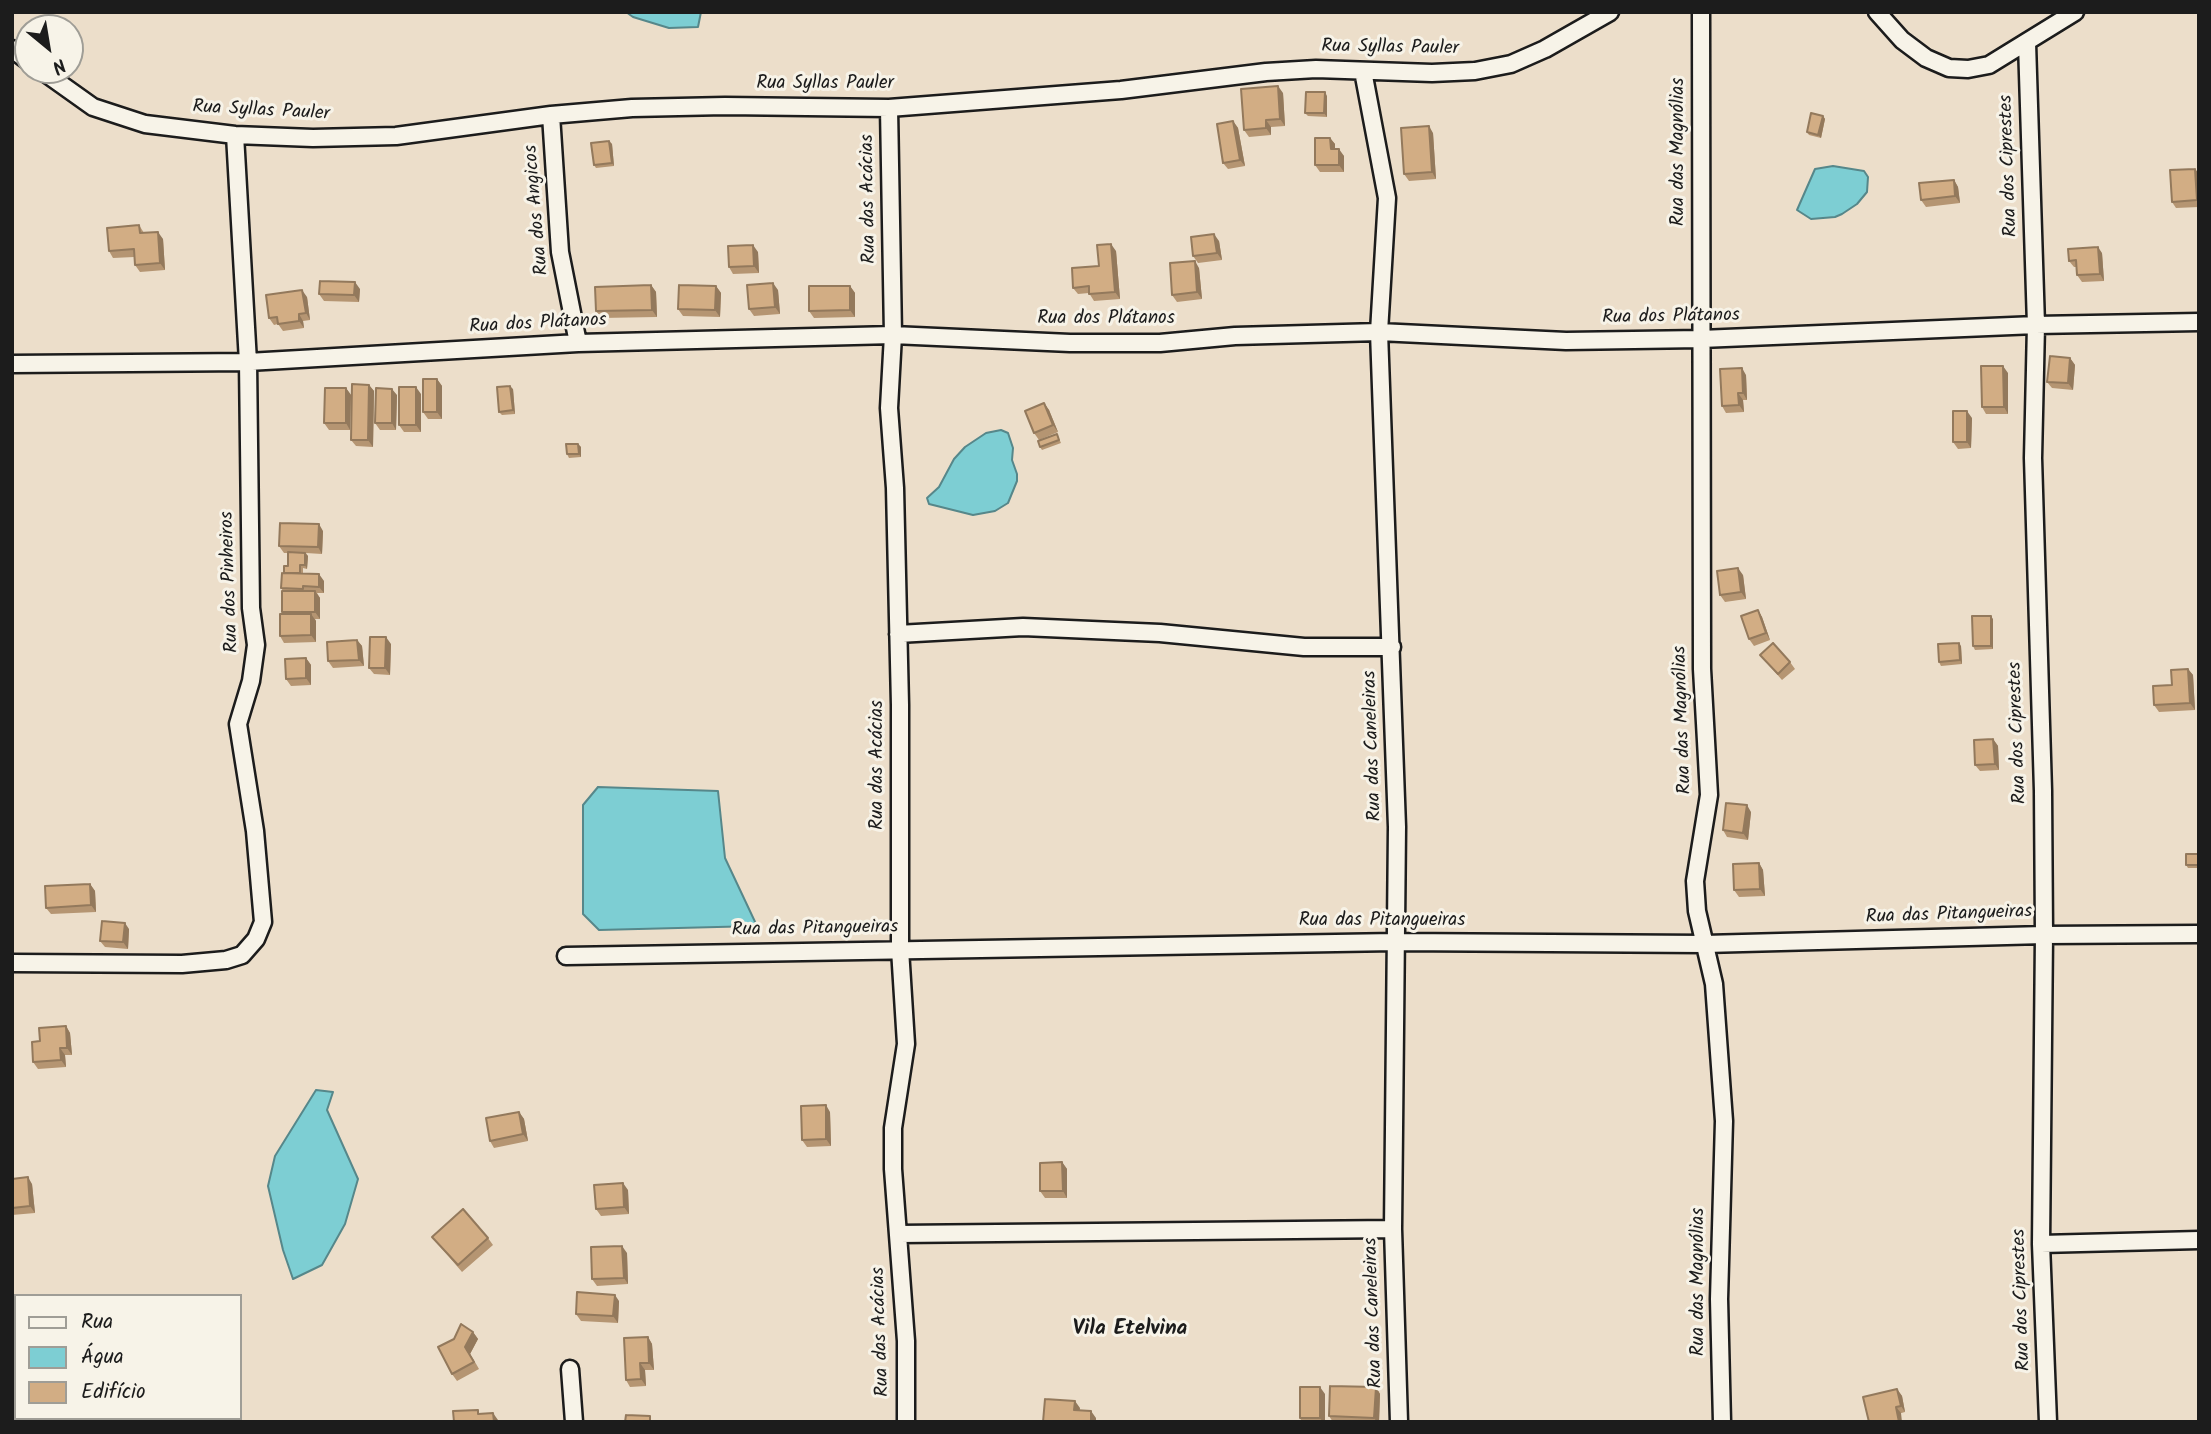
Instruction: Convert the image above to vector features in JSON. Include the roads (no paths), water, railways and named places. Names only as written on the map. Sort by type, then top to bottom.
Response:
[{"type":"street","name":"Rua Syllas Pauler","points":[[61,84],[93,107],[145,124],[235,135],[313,138],[396,136],[551,114],[632,108],[889,108],[1121,90],[1266,72],[1317,69],[1432,73],[1475,71],[1511,64],[1545,49],[1610,12]]},
{"type":"street","name":"Rua das Magnólias","points":[[1701,12],[1702,669],[1709,795],[1695,881],[1698,911],[1714,984],[1724,1121],[1718,1299],[1722,1422]]},
{"type":"street","points":[[1877,12],[1910,46],[1926,58],[1949,68],[1968,69],[1989,65],[2075,12]]},
{"type":"street","name":"Rua dos Ciprestes","points":[[2027,43],[2035,325],[2033,472],[2043,791],[2041,1244],[2048,1422]]},
{"type":"street","name":"Rua das Caneleiras","points":[[1363,71],[1387,198],[1379,332],[1397,827],[1393,1228],[1399,1422]]},
{"type":"street","name":"Rua das Acácias","points":[[889,108],[893,335],[889,408],[895,488],[900,949],[906,1044],[893,1128],[893,1169],[906,1341],[906,1422]]},
{"type":"street","name":"Rua dos Angicos","points":[[551,114],[560,252],[578,343]]},
{"type":"street","name":"Rua dos Pinheiros","points":[[12,963],[181,964],[226,960],[242,955],[256,939],[263,922],[254,831],[238,724],[251,681],[256,645],[251,608],[248,362],[235,135]]},
{"type":"street","name":"Rua dos Plátanos","points":[[12,364],[248,362],[578,343],[893,335],[1160,343],[1235,336],[1379,332],[1553,340],[1701,339],[2035,325],[2199,322]]},
{"type":"street","points":[[898,634],[1023,627],[1160,633],[1304,647],[1392,647]]},
{"type":"street","name":"Rua das Pitangueiras","points":[[566,956],[1395,942],[1705,944],[2044,935],[2199,934]]},
{"type":"street","points":[[898,1234],[1393,1228]]},
{"type":"street","points":[[2041,1244],[2199,1240]]},
{"type":"street","points":[[570,1368],[574,1422]]},
{"type":"water","points":[[626,12],[701,12],[698,27],[669,28],[633,17]]},
{"type":"water","points":[[1833,166],[1864,171],[1868,177],[1867,192],[1857,204],[1842,214],[1811,219],[1797,210],[1815,169]]},
{"type":"water","points":[[1001,430],[1008,433],[1017,474],[1008,503],[995,511],[973,515],[929,504],[927,498],[939,487],[954,459],[965,447],[986,433]]},
{"type":"water","points":[[598,787],[718,791],[725,858],[757,926],[599,930],[583,914],[583,805]]},
{"type":"water","points":[[316,1090],[333,1092],[327,1110],[358,1179],[345,1224],[322,1265],[293,1279],[283,1250],[268,1186],[275,1156]]},
{"type":"district","name":"Vila Etelvina","points":[[1130,1330]]}]
